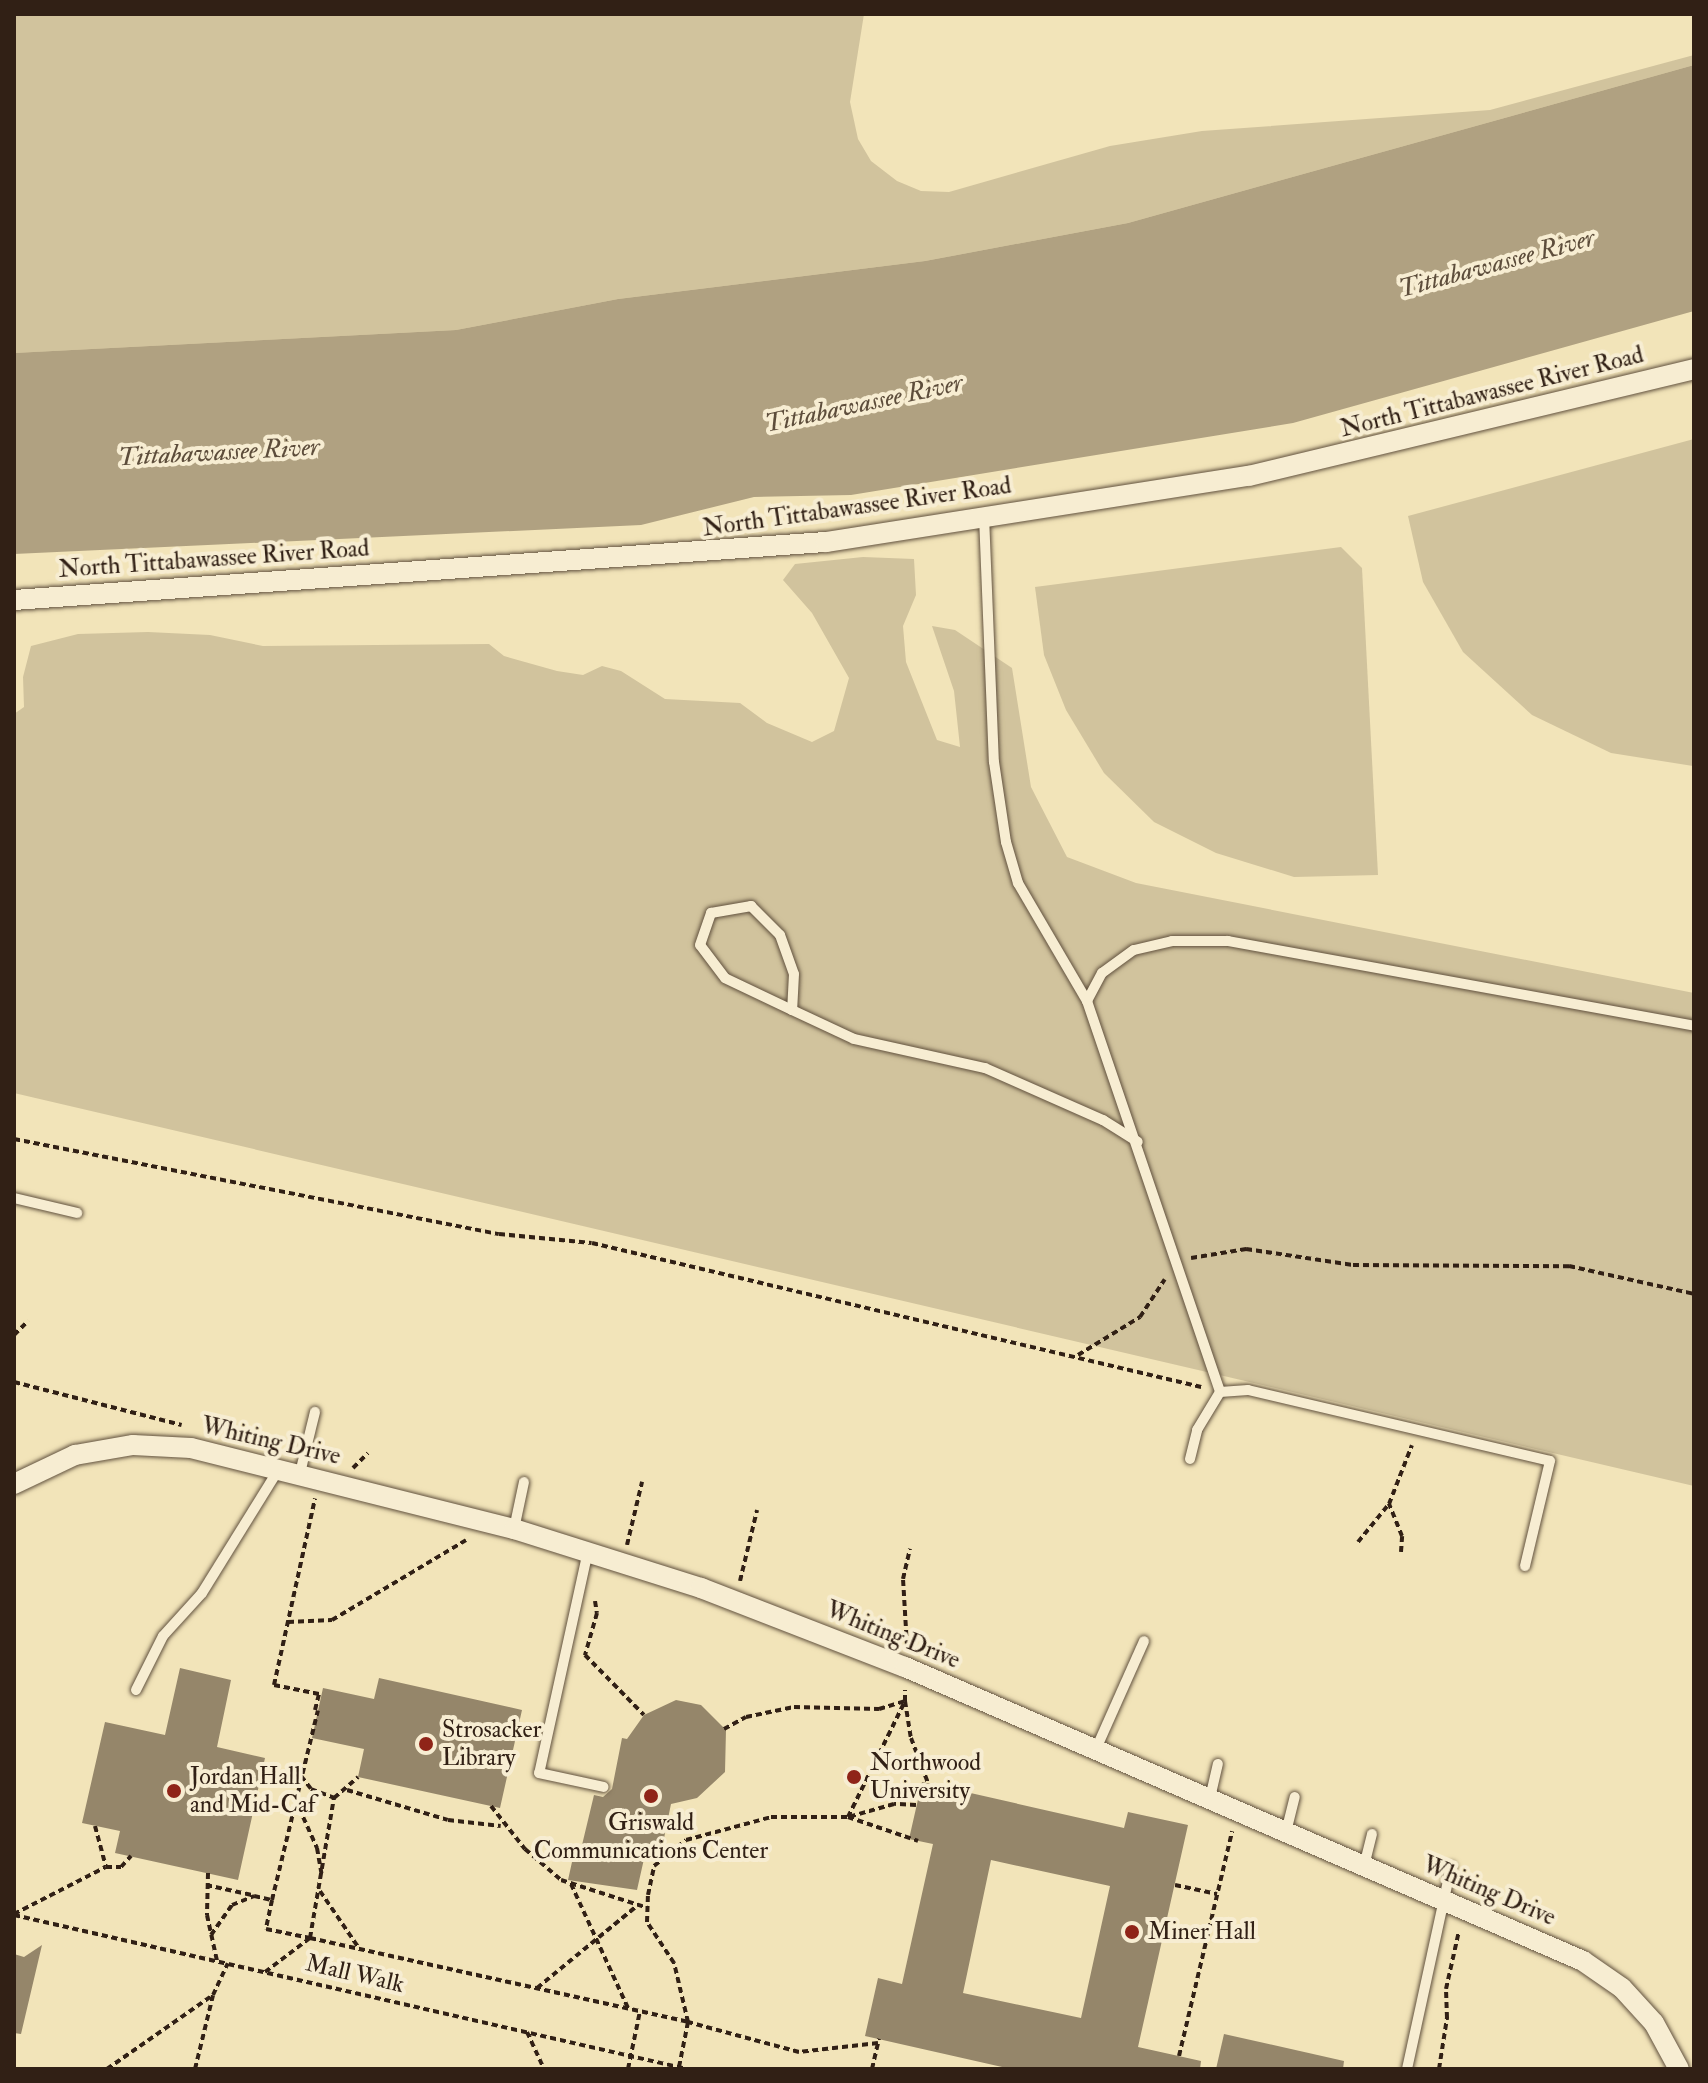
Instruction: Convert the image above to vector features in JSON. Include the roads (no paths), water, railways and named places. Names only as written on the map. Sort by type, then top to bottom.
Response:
[{"type":"street","name":"North Tittabawassee River Road","points":[[14,600],[464,566],[689,555],[826,542],[1249,476],[1694,369]]},
{"type":"street","name":"Whiting Drive","points":[[14,1484],[75,1455],[133,1445],[191,1448],[290,1470],[514,1529],[736,1602],[905,1667],[1583,1961],[1622,1988],[1654,2023],[1679,2069]]},
{"type":"lane","points":[[984,516],[994,762],[1006,842],[1018,883],[1087,1001],[1138,1142],[1220,1392],[1197,1430],[1190,1459]]},
{"type":"lane","points":[[792,1010],[794,974],[780,935],[751,906],[711,913],[700,945],[725,978],[792,1010],[854,1039],[985,1068],[1103,1120],[1138,1142]]},
{"type":"lane","points":[[1087,1001],[1102,973],[1134,950],[1172,941],[1228,941],[1694,1026]]},
{"type":"lane","points":[[14,1198],[77,1213]]},
{"type":"lane","points":[[1220,1392],[1248,1390],[1550,1461],[1525,1566]]},
{"type":"lane","points":[[136,1690],[163,1636],[202,1593],[290,1470],[315,1412]]},
{"type":"lane","points":[[514,1529],[524,1482]]},
{"type":"lane","points":[[588,1551],[539,1773],[604,1787]]},
{"type":"lane","points":[[1096,1749],[1144,1641]]},
{"type":"lane","points":[[1210,1798],[1218,1764]]},
{"type":"lane","points":[[1286,1832],[1295,1797]]},
{"type":"lane","points":[[1364,1866],[1372,1834]]},
{"type":"lane","points":[[1407,2069],[1451,1867]]},
{"type":"water","name":"Tittabawassee River","points":[[1694,65],[1694,311],[1293,423],[851,495],[754,497],[641,525],[14,554],[14,353],[456,330],[618,299],[925,261],[1128,223]]},
{"type":"place","name":"Strosacker Library","points":[[426,1744]]},
{"type":"place","name":"Northwood University","points":[[854,1777]]},
{"type":"place","name":"Jordan Hall and Mid-Caf","points":[[174,1791]]},
{"type":"place","name":"Griswald Communications Center","points":[[651,1796]]},
{"type":"place","name":"Miner Hall","points":[[1132,1932]]}]
